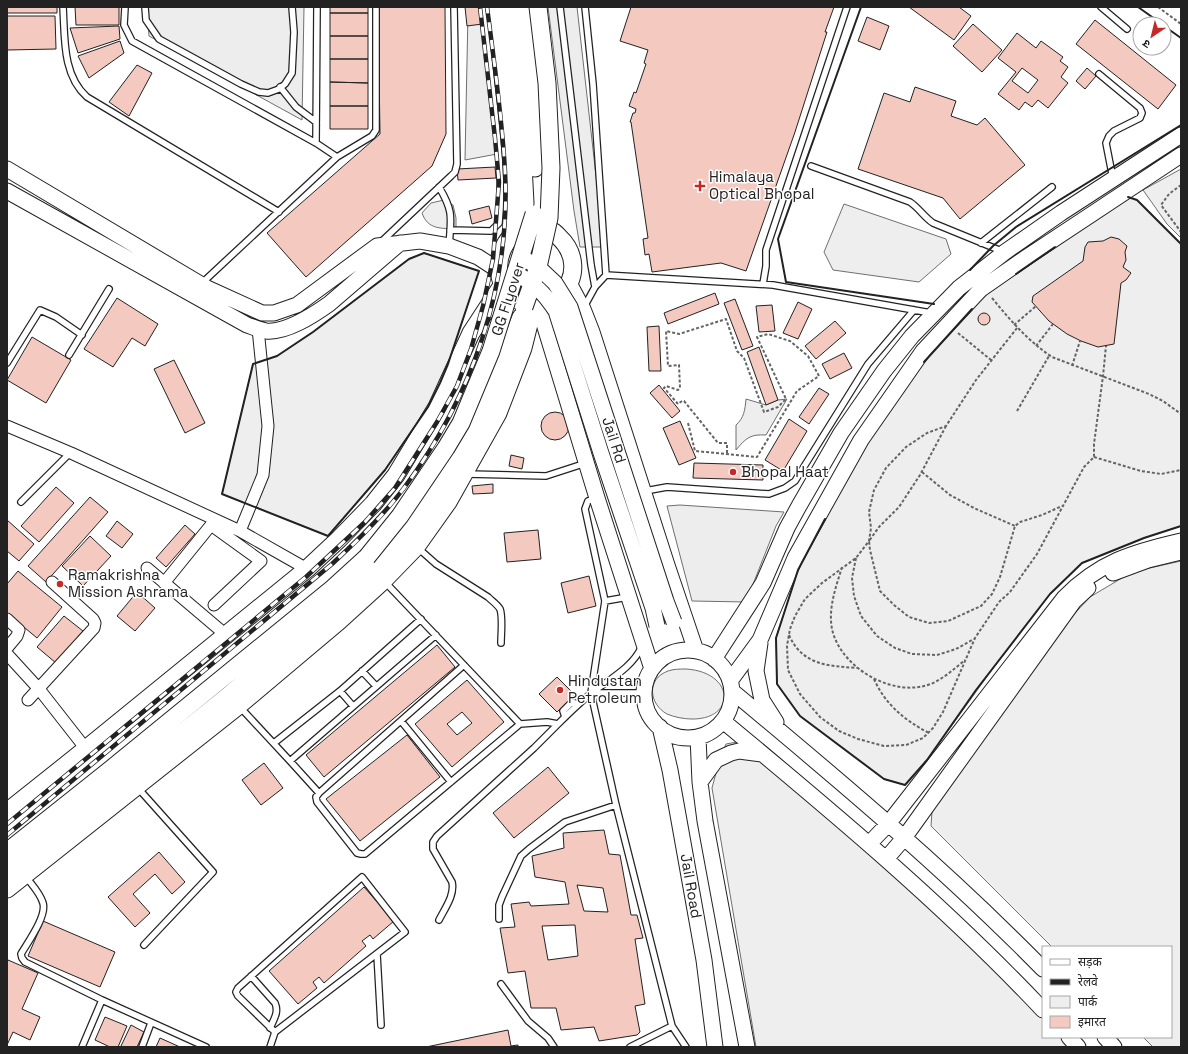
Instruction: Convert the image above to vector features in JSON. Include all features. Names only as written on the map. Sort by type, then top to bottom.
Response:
[{"type":"main road","points":[[496,7],[517,232]]},
{"type":"main road","points":[[510,7],[522,146],[525,202],[517,232]]},
{"type":"main road","name":"GG Flyover","points":[[7,852],[333,588],[367,557],[400,516],[446,448],[461,423],[491,351],[534,214],[536,190],[531,77],[523,7]]},
{"type":"main road","name":"GG Flyover","points":[[7,871],[113,789],[229,695],[322,617],[372,572],[406,534],[458,458],[482,415],[513,340],[538,267],[549,218],[551,168],[547,83],[538,7]]},
{"type":"main road","points":[[714,660],[763,583],[798,506],[842,433],[884,371],[912,336],[959,288],[1005,252],[1061,213],[1181,135]]},
{"type":"main road","points":[[731,686],[760,640],[795,558],[862,440],[905,376],[932,341],[981,290],[1027,257],[1181,155]]},
{"type":"main road","points":[[7,169],[203,290],[248,325],[264,331],[284,329],[318,312],[400,244]]},
{"type":"main road","points":[[7,191],[203,290],[262,313],[274,313],[297,305],[377,246],[420,241],[449,246],[478,257],[500,277]]},
{"type":"main road","points":[[537,228],[552,231],[564,242],[570,253],[574,267],[569,283],[557,297],[546,302],[536,304],[522,302],[508,294],[500,277],[498,261],[502,249],[509,239],[517,232],[537,228]]},
{"type":"main road","name":"Jail Rd","points":[[521,257],[538,267],[555,283],[570,307],[674,622],[679,627],[690,633]]},
{"type":"main road","name":"Jail Rd","points":[[516,273],[546,295],[556,311],[601,453],[653,608],[657,626],[655,631],[644,641]]},
{"type":"main road","points":[[7,812],[306,569],[340,539],[373,504],[396,475],[438,407],[471,333],[500,277]]},
{"type":"main road","points":[[569,283],[583,309],[696,651]]},
{"type":"main road","points":[[536,304],[652,669]]},
{"type":"main road","points":[[7,889],[238,706],[339,621],[383,581],[416,547],[448,502],[498,413],[524,348],[536,304]]},
{"type":"main road","points":[[869,844],[888,824],[1064,598],[1076,585],[1094,572],[1134,553],[1181,541]]},
{"type":"main road","points":[[886,859],[904,838],[1070,608],[1085,590],[1116,572],[1148,560],[1181,552]]},
{"type":"main road","points":[[760,640],[756,671],[762,700],[783,733]]},
{"type":"main road","points":[[682,650],[696,651],[708,655],[718,662],[726,672],[731,686],[732,701],[723,721],[714,730],[698,737],[682,738],[666,732],[656,724],[645,702],[644,693],[646,680],[652,669],[661,660],[682,650]]},
{"type":"main road","points":[[731,686],[904,838],[1042,968]]},
{"type":"main road","points":[[723,721],[886,859],[1005,969],[1042,1009]]},
{"type":"main road","name":"Jail Road","points":[[660,727],[670,770],[704,960],[716,1047]]},
{"type":"main road","name":"Jail Road","points":[[698,737],[700,782],[705,821],[747,1047]]},
{"type":"main road","points":[[700,782],[716,760],[731,753],[738,751],[762,754]]},
{"type":"main road","points":[[1070,1038],[1078,1047]]},
{"type":"main road","points":[[1106,1038],[1114,1047]]},
{"type":"street","points":[[240,531],[263,475],[268,426],[258,329]]},
{"type":"street","points":[[7,426],[71,452],[240,531],[306,569]]},
{"type":"street","points":[[164,583],[211,525],[261,561],[214,605]]},
{"type":"street","points":[[147,568],[226,635]]},
{"type":"street","points":[[28,700],[94,628],[95,623],[92,619],[52,582]]},
{"type":"street","points":[[7,619],[19,630],[17,636],[7,648]]},
{"type":"street","points":[[7,654],[39,689],[86,749]]},
{"type":"lane","points":[[63,7],[65,37],[71,76],[79,90],[279,212]]},
{"type":"lane","points":[[125,7],[124,25],[132,41],[316,142],[337,157]]},
{"type":"lane","points":[[145,7],[146,20],[159,39],[259,92],[268,93],[285,84],[292,73],[294,32],[292,7]]},
{"type":"lane","points":[[316,142],[317,7]]},
{"type":"lane","points":[[203,290],[279,212],[337,157],[372,136],[376,130],[376,7]]},
{"type":"lane","points":[[377,246],[455,172],[458,164],[454,7]]},
{"type":"lane","points":[[450,230],[491,231],[499,223],[501,205],[500,177],[483,7]]},
{"type":"lane","points":[[560,7],[566,45],[591,265],[595,287]]},
{"type":"lane","points":[[583,309],[595,287],[606,275],[593,84],[585,7]]},
{"type":"lane","points":[[763,284],[766,266],[766,250],[847,7]]},
{"type":"lane","points":[[1101,7],[1127,29]]},
{"type":"lane","points":[[1099,74],[1140,108],[1142,113],[1140,118],[1109,136],[1106,143],[1113,179]]},
{"type":"lane","points":[[280,87],[296,107],[316,122]]},
{"type":"lane","points":[[811,166],[910,202],[933,223],[1005,252]]},
{"type":"lane","points":[[439,187],[449,206],[451,216],[449,246]]},
{"type":"lane","points":[[981,243],[1052,187]]},
{"type":"lane","points":[[606,275],[763,284],[933,313]]},
{"type":"lane","points":[[68,355],[110,289]]},
{"type":"lane","points":[[7,363],[40,310],[56,317],[82,334]]},
{"type":"lane","points":[[643,491],[667,487],[769,494],[785,488],[795,481],[868,364],[914,310]]},
{"type":"lane","points":[[21,502],[71,452]]},
{"type":"lane","points":[[465,474],[546,476],[586,463]]},
{"type":"lane","points":[[597,498],[588,501],[585,509],[604,601],[591,693],[616,805],[672,1026],[686,1047]]},
{"type":"lane","points":[[416,547],[436,564],[495,603],[500,609],[501,614],[501,643]]},
{"type":"lane","points":[[383,581],[520,724]]},
{"type":"lane","points":[[604,601],[629,597]]},
{"type":"lane","points":[[274,743],[340,690],[421,619]]},
{"type":"lane","points":[[290,761],[436,635]]},
{"type":"lane","points":[[439,920],[452,895],[453,888],[452,882],[433,849],[433,842],[437,836],[534,748],[578,704],[638,655],[644,641]]},
{"type":"lane","points":[[464,665],[318,793],[316,797],[317,802],[357,853],[364,854],[520,724],[547,722],[558,724]]},
{"type":"lane","points":[[362,671],[376,686]]},
{"type":"lane","points":[[340,690],[353,706]]},
{"type":"lane","points":[[591,693],[644,693]]},
{"type":"lane","points":[[238,706],[274,743],[318,793]]},
{"type":"lane","points":[[401,721],[451,782]]},
{"type":"lane","points":[[137,787],[213,872],[144,945]]},
{"type":"lane","points":[[499,919],[499,905],[521,856],[565,822],[616,805]]},
{"type":"lane","points":[[25,875],[40,895],[44,905],[43,914],[21,954],[25,962],[102,1000],[206,1047]]},
{"type":"lane","points":[[362,877],[405,932],[273,1030],[238,996],[236,992],[238,988],[362,877]]},
{"type":"lane","points":[[377,954],[381,1026]]},
{"type":"lane","points":[[251,976],[275,1003],[277,1008],[270,1047]]},
{"type":"lane","points":[[501,984],[528,1021],[548,1038],[554,1047]]},
{"type":"lane","points":[[82,1047],[102,1000]]},
{"type":"lane","points":[[142,1047],[151,1023]]},
{"type":"lane","points":[[630,1047],[672,1026]]},
{"type":"path","points":[[1158,7],[1181,24]]},
{"type":"path","points":[[1181,184],[1168,194],[1161,205],[1181,232]]},
{"type":"path","points":[[992,298],[1014,325],[1049,356],[1156,398],[1181,414]]},
{"type":"path","points":[[1014,325],[1036,306]]},
{"type":"path","points":[[688,423],[695,452],[757,457],[797,391],[819,376],[808,356],[790,341],[768,334],[757,337],[786,399],[778,408],[764,412],[744,358],[738,351],[726,319],[679,334],[666,331],[668,366],[679,365],[680,388],[678,390],[666,386],[664,388],[678,404],[684,401],[718,443],[727,443],[727,454]]},
{"type":"path","points":[[1036,346],[1053,324]]},
{"type":"path","points":[[1017,328],[976,380],[946,426],[922,472],[899,507],[879,526],[856,558],[843,566],[805,599],[795,616],[787,646],[788,670],[800,694],[820,717],[839,731],[858,739],[884,746],[906,745],[923,738],[933,728],[943,712],[975,638],[999,602],[1010,592],[1037,554],[1084,467],[1094,457],[1094,444],[1106,346]]},
{"type":"path","points":[[957,332],[991,360]]},
{"type":"path","points":[[1072,366],[1080,341]]},
{"type":"path","points":[[1017,410],[1049,356]]},
{"type":"path","points":[[946,426],[927,433],[906,447],[886,468],[874,490],[869,512],[871,528],[869,541],[870,550],[880,591],[909,617],[929,623],[948,621],[981,606],[992,594],[1000,577],[1015,526],[1020,522],[1063,506]]},
{"type":"path","points":[[1094,457],[1141,472],[1161,474],[1181,470]]},
{"type":"path","points":[[922,472],[950,495],[974,508],[1015,526]]},
{"type":"path","points":[[856,558],[852,578],[854,596],[861,616],[877,636],[895,648],[912,654],[937,656],[956,649],[975,638]]},
{"type":"path","points":[[843,566],[834,594],[831,611],[832,630],[840,648],[858,668],[881,682],[900,688],[925,686],[944,677],[966,659]]},
{"type":"path","points":[[789,634],[799,652],[814,662],[840,667],[858,668]]},
{"type":"path","points":[[874,678],[882,696],[896,711],[914,725],[928,732]]},
{"type":"green space","points":[[1181,169],[1181,238],[1167,224],[1143,190]]},
{"type":"green space","points":[[1129,197],[1137,200],[1181,244],[1181,526],[1144,538],[1082,563],[1050,594],[991,671],[927,760],[905,785],[884,779],[800,716],[777,684],[776,638],[798,570],[859,457],[918,368],[981,299]]},
{"type":"green space","points":[[444,200],[453,205],[456,218],[456,229],[440,228],[431,225],[422,213],[431,203]]},
{"type":"green space","points":[[844,204],[946,239],[951,254],[919,282],[833,270],[824,252]]},
{"type":"green space","points":[[424,253],[479,271],[448,364],[440,383],[428,407],[385,470],[328,536],[222,494],[253,364],[277,356],[313,332],[409,259]]},
{"type":"green space","points":[[746,399],[766,405],[778,400],[787,399],[766,435],[752,436],[743,442],[736,450],[736,425],[744,414]]},
{"type":"green space","points":[[1181,561],[1181,1047],[1153,1047],[1144,1038],[1172,1038],[1172,946],[1051,946],[931,826],[933,797],[1051,639],[1090,597],[1132,572]]},
{"type":"green space","points":[[674,669],[686,669],[702,672],[714,678],[721,686],[724,696],[723,704],[717,712],[706,717],[685,719],[667,714],[656,704],[652,692],[653,685],[656,680],[668,671]]},
{"type":"green space","points":[[737,742],[750,747],[911,881],[1042,1017],[1042,1038],[1062,1038],[1071,1047],[756,1047],[712,788],[720,758],[726,744]]},
{"type":"shaded area","points":[[147,7],[304,7],[302,120],[149,36]]},
{"type":"shaded area","points":[[501,7],[513,151],[465,160],[468,12]]},
{"type":"shaded area","points":[[548,7],[577,7],[604,247],[580,247]]},
{"type":"shaded area","points":[[680,505],[784,512],[776,526],[746,602],[692,601],[667,506]]},
{"type":"building","points":[[7,7],[57,7],[57,13],[7,13]]},
{"type":"building","points":[[75,7],[119,7],[119,25],[76,25]]},
{"type":"building","points":[[330,7],[368,7],[368,13],[330,13]]},
{"type":"building","points":[[378,7],[445,7],[446,134],[432,166],[306,277],[267,233],[380,134]]},
{"type":"building","points":[[465,7],[503,7],[505,21],[467,26]]},
{"type":"building","points":[[631,7],[834,7],[795,132],[746,271],[721,263],[652,272],[649,254],[645,255],[643,239],[648,238],[630,122],[636,109],[629,106],[634,92],[636,93],[646,64],[644,63],[648,50],[620,41]]},
{"type":"building","points":[[909,7],[959,7],[971,16],[954,40]]},
{"type":"building","points":[[330,13],[368,13],[368,36],[330,36]]},
{"type":"building","points":[[7,16],[55,16],[56,49],[7,50]]},
{"type":"building","points":[[867,17],[889,26],[880,50],[858,41]]},
{"type":"building","points":[[1095,20],[1132,50],[1132,56],[1140,56],[1176,85],[1158,109],[1076,44]]},
{"type":"building","points":[[973,24],[1002,50],[982,72],[953,46]]},
{"type":"building","points":[[119,26],[120,39],[78,53],[70,28]]},
{"type":"building","points":[[1017,33],[1036,48],[1041,41],[1063,57],[1060,61],[1068,67],[1061,77],[1068,83],[1048,108],[1038,100],[1032,107],[1025,102],[1019,110],[998,94],[1016,72],[998,58]],"holes":[[[1022,68],[1038,80],[1028,93],[1012,81]]]},
{"type":"building","points":[[330,36],[368,36],[368,59],[330,59]]},
{"type":"building","points":[[120,41],[124,53],[89,78],[78,56]]},
{"type":"building","points":[[330,59],[368,59],[368,83],[330,82]]},
{"type":"building","points":[[137,65],[152,73],[129,116],[109,102]]},
{"type":"building","points":[[1087,68],[1096,76],[1085,89],[1076,81]]},
{"type":"building","points":[[330,82],[368,83],[368,106],[330,106]]},
{"type":"building","points":[[915,87],[956,101],[951,116],[977,125],[985,118],[1025,165],[960,219],[943,198],[858,169],[884,93],[910,102]]},
{"type":"building","points":[[330,106],[368,106],[368,129],[330,129]]},
{"type":"building","points":[[495,167],[496,178],[458,180],[457,169]]},
{"type":"building","points":[[489,206],[492,218],[472,224],[469,211]]},
{"type":"building","points":[[1111,237],[1119,239],[1127,246],[1125,252],[1126,260],[1123,267],[1131,273],[1126,280],[1121,283],[1114,344],[1098,347],[1067,334],[1049,321],[1032,302],[1033,296],[1083,261],[1085,247],[1088,242],[1103,241]]},
{"type":"building","points":[[715,293],[719,304],[668,324],[664,313]]},
{"type":"building","points":[[117,298],[158,324],[145,346],[132,338],[113,367],[84,349]]},
{"type":"building","points":[[735,299],[753,346],[742,350],[724,303]]},
{"type":"building","points":[[798,302],[812,309],[798,339],[783,333]]},
{"type":"building","points":[[772,305],[775,331],[759,332],[756,306]]},
{"type":"building","points":[[984,313],[988,315],[990,319],[988,323],[984,325],[980,323],[978,319],[980,315]]},
{"type":"building","points":[[835,321],[846,333],[816,359],[805,346]]},
{"type":"building","points":[[659,326],[661,371],[649,371],[647,327]]},
{"type":"building","points":[[32,337],[71,360],[46,403],[7,380]]},
{"type":"building","points":[[759,347],[778,400],[766,405],[747,352]]},
{"type":"building","points":[[844,353],[852,368],[830,379],[822,364]]},
{"type":"building","points":[[174,360],[205,423],[185,433],[154,369]]},
{"type":"building","points":[[659,385],[680,411],[672,418],[650,393]]},
{"type":"building","points":[[819,388],[829,394],[809,424],[799,417]]},
{"type":"building","points":[[555,412],[565,416],[569,426],[565,436],[555,440],[545,436],[541,426],[545,416]]},
{"type":"building","points":[[789,419],[807,431],[783,471],[765,460]]},
{"type":"building","points":[[680,421],[696,458],[679,465],[663,428]]},
{"type":"building","points":[[511,455],[524,458],[522,469],[509,466]]},
{"type":"building","points":[[694,463],[763,465],[763,480],[693,478]]},
{"type":"building","points":[[493,484],[493,493],[473,494],[472,486]]},
{"type":"building","points":[[56,487],[74,503],[39,542],[21,526]]},
{"type":"building","points":[[90,497],[108,512],[46,582],[28,566]]},
{"type":"building","points":[[7,520],[34,544],[19,561],[7,551]]},
{"type":"building","points":[[117,521],[133,534],[122,548],[106,536]]},
{"type":"building","points":[[185,525],[195,534],[166,567],[156,558]]},
{"type":"building","points":[[538,530],[541,559],[507,562],[504,533]]},
{"type":"building","points":[[90,536],[111,556],[83,586],[62,566]]},
{"type":"building","points":[[18,571],[62,607],[37,638],[7,613],[7,584]]},
{"type":"building","points":[[589,576],[596,606],[568,613],[561,583]]},
{"type":"building","points":[[137,592],[155,608],[135,631],[117,616]]},
{"type":"building","points":[[64,616],[83,631],[56,663],[37,647]]},
{"type":"building","points":[[437,645],[455,667],[324,777],[306,755]]},
{"type":"building","points":[[557,677],[575,695],[557,712],[539,694]]},
{"type":"building","points":[[467,680],[504,722],[452,767],[415,724]],"holes":[[[462,712],[472,723],[457,735],[447,724]]]},
{"type":"building","points":[[407,735],[440,777],[360,841],[326,799]]},
{"type":"building","points":[[264,763],[283,788],[261,805],[242,780]]},
{"type":"building","points":[[548,767],[569,793],[514,838],[493,813]]},
{"type":"building","points":[[604,830],[609,854],[620,855],[631,915],[637,915],[643,938],[635,939],[645,1004],[635,1006],[640,1032],[637,1035],[599,1041],[594,1027],[561,1030],[556,1008],[531,1008],[525,971],[508,973],[500,928],[515,927],[511,904],[529,902],[531,906],[569,904],[565,882],[535,877],[532,856],[564,848],[563,833]],"holes":[[[577,885],[603,888],[608,912],[584,911]],[[575,925],[578,956],[548,960],[542,926]]]},
{"type":"building","points":[[159,852],[185,882],[172,894],[155,874],[133,894],[150,913],[135,927],[108,897]]},
{"type":"building","points":[[364,887],[394,921],[373,939],[370,935],[362,941],[366,946],[324,983],[319,977],[313,982],[317,988],[298,1004],[269,971]]},
{"type":"building","points":[[43,921],[115,952],[100,987],[28,956]]},
{"type":"building","points":[[8,960],[38,973],[22,1009],[40,1017],[30,1040],[13,1032],[7,1045],[7,963]]},
{"type":"building","points":[[105,1017],[127,1026],[118,1047],[110,1047],[95,1040]]},
{"type":"building","points":[[131,1025],[144,1032],[137,1047],[123,1047],[121,1046]]},
{"type":"building","points":[[508,1030],[511,1046],[518,1045],[518,1047],[426,1047]]},
{"type":"building","points":[[160,1038],[180,1047],[156,1047]]},
{"type":"railway","points":[[7,824],[306,577],[365,522],[395,488],[437,422],[457,386],[471,349],[483,306],[493,259],[499,182],[480,7]]},
{"type":"railway","points":[[7,835],[332,564],[361,537],[388,508],[428,453],[449,416],[467,378],[482,338],[494,298],[501,256],[505,214],[504,150],[487,7]]},
{"type":"wall","points":[[861,7],[778,239],[786,282],[934,304]]},
{"type":"wall","points":[[1138,7],[1151,16]]},
{"type":"wall","points":[[1172,32],[1181,38]]},
{"type":"wall","points":[[970,270],[993,246],[1016,227],[1181,125]]},
{"type":"wall","points":[[1128,197],[1137,200],[1181,244]]},
{"type":"wall","points":[[1016,274],[1055,247]]},
{"type":"wall","points":[[424,253],[479,271],[448,364],[440,383],[428,407],[385,470],[328,536],[222,494],[253,364],[277,356],[313,332],[409,259],[424,253]]},
{"type":"wall","points":[[924,362],[972,309]]},
{"type":"wall","points":[[825,519],[798,570],[776,638],[777,684],[800,716],[884,779],[905,785],[927,760],[976,690],[1050,594],[1082,563],[1144,538],[1181,526]]},
{"type":"place","name":"Himalaya Optical Bhopal","points":[[700,186]]},
{"type":"place","name":"Bhopal Haat","points":[[733,472]]},
{"type":"place","name":"Ramakrishna Mission Ashrama","points":[[60,584]]},
{"type":"place","name":"Hindustan Petroleum","points":[[560,690]]}]
